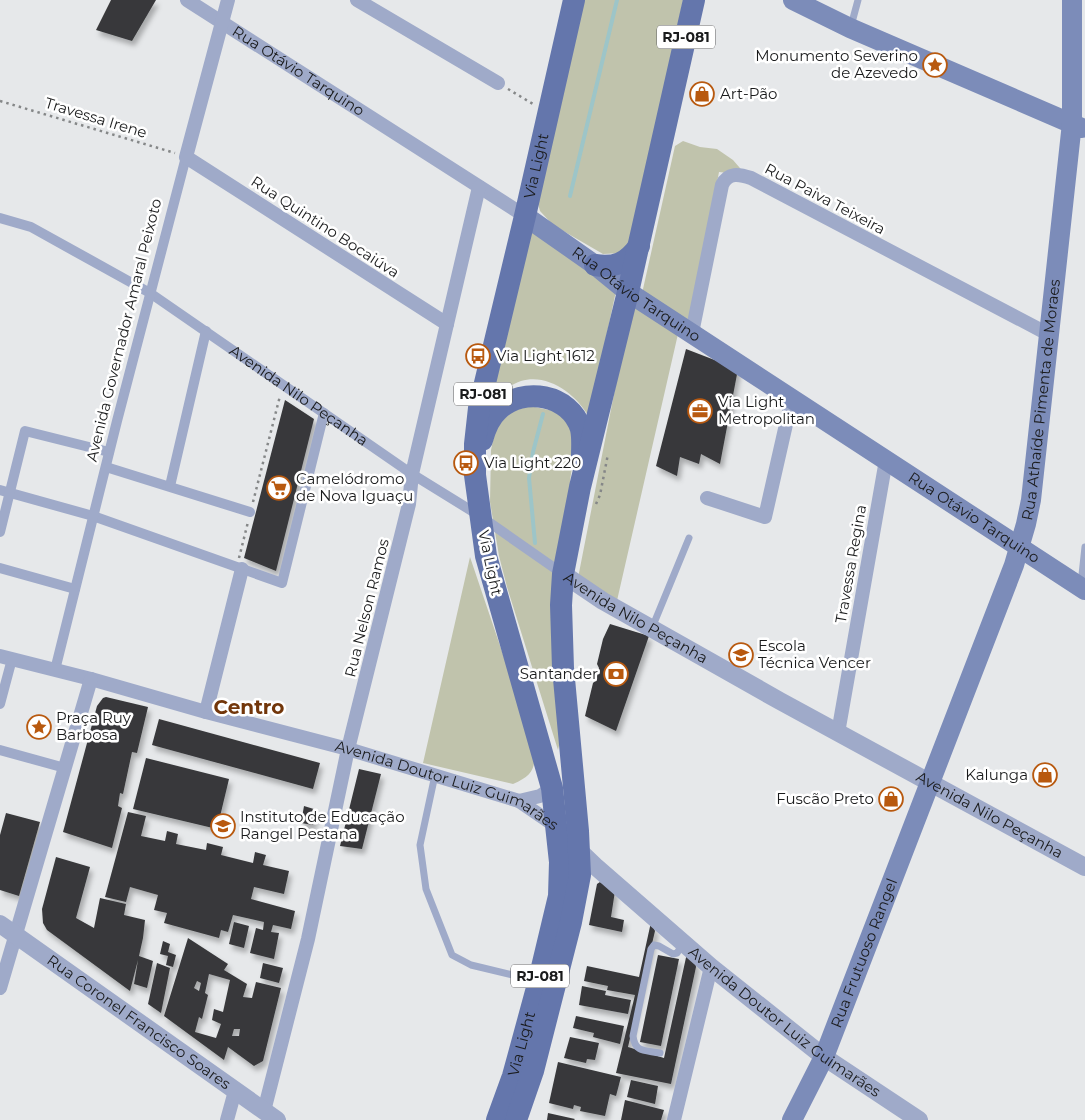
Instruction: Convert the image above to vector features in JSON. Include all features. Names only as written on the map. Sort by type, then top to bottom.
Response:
[{"type":"main road","name":"Via Light","points":[[497,1120],[514,1076],[557,905],[561,880],[552,788],[486,556],[475,475],[475,444],[479,408],[574,0]]},
{"type":"main road","name":"Via Light","points":[[516,1120],[533,1071],[576,899],[580,876],[563,668],[562,574],[580,487],[639,246],[694,0]]},
{"type":"main road","points":[[793,0],[850,28],[1078,126]]},
{"type":"main road","name":"Rua Athaíde Pimenta de Moraes","points":[[930,783],[1020,548],[1031,500],[1048,334],[1078,126],[1072,0]]},
{"type":"main road","name":"Rua Otávio Tarquino","points":[[525,216],[595,265],[628,292],[1083,588]]},
{"type":"main road","points":[[595,265],[609,267],[619,265],[631,256],[639,246]]},
{"type":"main road","points":[[475,475],[484,434],[495,413],[512,400],[525,396],[537,396],[548,398],[562,405],[573,415],[581,430],[583,445],[580,487]]},
{"type":"main road","points":[[552,788],[558,780],[564,764],[570,737]]},
{"type":"main road","name":"Rua Frutuoso Rangel","points":[[792,1120],[824,1057],[930,783]]},
{"type":"main road","points":[[523,1120],[533,1071]]},
{"type":"street","name":"Rua Otávio Tarquino","points":[[187,0],[525,216]]},
{"type":"street","name":"Avenida Governador Amaral Peixoto","points":[[55,670],[150,293],[228,0]]},
{"type":"street","points":[[357,0],[498,83]]},
{"type":"street","name":"Rua Quintino Bocaiúva","points":[[186,157],[447,324]]},
{"type":"street","name":"Rua Paiva Teixeira","points":[[692,333],[722,185],[729,176],[741,175],[751,178],[1048,334]]},
{"type":"street","name":"Rua Nelson Ramos","points":[[270,1116],[348,749],[409,504],[412,474],[479,187]]},
{"type":"street","name":"Avenida Nilo Peçanha","points":[[0,218],[31,227],[150,293],[412,474],[480,516],[603,601],[838,733],[1085,867]]},
{"type":"street","points":[[170,486],[206,331]]},
{"type":"street","points":[[707,498],[765,517],[792,398]]},
{"type":"street","points":[[5,491],[93,516],[282,583],[324,413]]},
{"type":"street","points":[[0,532],[5,491],[25,431],[110,452]]},
{"type":"street","name":"Travessa Regina","points":[[838,733],[886,460]]},
{"type":"street","points":[[106,467],[250,512]]},
{"type":"street","points":[[0,568],[75,589]]},
{"type":"street","points":[[206,712],[239,568]]},
{"type":"street","points":[[0,704],[6,657]]},
{"type":"street","name":"Avenida Doutor Luiz Guimarães","points":[[6,657],[348,749],[519,801],[557,827],[579,851],[711,967],[824,1057],[918,1120]]},
{"type":"street","points":[[0,988],[91,679]]},
{"type":"street","points":[[0,750],[65,768]]},
{"type":"street","points":[[519,801],[535,798],[552,788]]},
{"type":"street","name":"Rua Coronel Francisco Soares","points":[[0,924],[270,1116]]},
{"type":"street","points":[[674,1120],[711,967]]},
{"type":"street","points":[[227,1120],[235,1090]]},
{"type":"lane","points":[[850,28],[858,0]]},
{"type":"lane","points":[[652,628],[689,538]]},
{"type":"lane","points":[[1083,588],[1085,547]]},
{"type":"lane","points":[[435,775],[420,845],[426,889],[452,955],[472,965],[517,976]]},
{"type":"lane","points":[[660,1053],[638,1049],[634,1045],[633,1036],[651,949],[654,946],[659,946],[673,954],[677,953],[684,943]]},
{"type":"path","points":[[498,83],[548,112]]},
{"type":"path","name":"Travessa Irene","points":[[0,101],[186,157]]},
{"type":"path","points":[[239,568],[250,512],[283,385]]},
{"type":"green space","points":[[583,0],[683,0],[634,242],[622,253],[603,254],[553,225],[540,211],[537,200]]},
{"type":"green space","points":[[683,141],[700,147],[717,149],[733,160],[746,175],[719,172],[690,326],[641,298],[675,146]]},
{"type":"green space","points":[[530,226],[616,291],[589,417],[569,393],[560,387],[541,380],[531,379],[517,382],[491,400]]},
{"type":"green space","points":[[632,302],[678,334],[616,605],[578,578]]},
{"type":"green space","points":[[521,404],[563,413],[576,439],[570,481],[561,737],[558,750],[507,587],[499,556],[490,502],[491,450],[496,426]]},
{"type":"green space","points":[[470,557],[534,746],[535,760],[532,770],[520,781],[513,784],[423,763]]},
{"type":"building","points":[[111,0],[156,0],[132,41],[96,30]]},
{"type":"building","name":"Via Light Metropolitan","points":[[686,349],[738,369],[720,464],[701,454],[699,464],[680,457],[677,476],[656,466]]},
{"type":"building","name":"Camelódromo de Nova Iguaçu","points":[[285,400],[314,419],[276,571],[244,558]]},
{"type":"building","name":"Santander","points":[[610,624],[649,636],[616,731],[585,716],[593,683],[596,680],[599,668],[597,664],[603,639]]},
{"type":"building","points":[[106,697],[148,707],[137,753],[132,752],[123,794],[120,793],[118,806],[122,808],[112,848],[63,832],[97,706]]},
{"type":"building","points":[[159,719],[320,763],[313,789],[152,745]]},
{"type":"building","points":[[146,758],[229,779],[217,829],[133,809]]},
{"type":"building","points":[[359,769],[381,774],[362,849],[340,846]]},
{"type":"building","points":[[304,806],[317,810],[313,825],[301,823]]},
{"type":"building","points":[[128,812],[146,816],[141,836],[165,841],[167,831],[178,834],[176,844],[206,850],[207,843],[223,847],[221,855],[253,863],[255,852],[266,855],[263,865],[289,871],[284,894],[254,887],[251,899],[295,911],[291,929],[273,925],[271,932],[279,933],[274,959],[250,953],[256,928],[263,930],[264,922],[233,915],[228,932],[221,930],[219,938],[164,923],[167,913],[154,910],[158,895],[130,887],[126,902],[105,897]]},
{"type":"building","points":[[6,813],[40,822],[19,896],[0,890],[0,835]]},
{"type":"building","points":[[56,857],[90,867],[76,918],[94,928],[100,898],[126,904],[124,915],[145,920],[139,956],[153,961],[147,988],[134,984],[138,960],[130,991],[47,930],[43,923],[42,909]]},
{"type":"building","points":[[600,882],[615,891],[611,917],[624,920],[622,932],[589,925],[597,884]]},
{"type":"building","points":[[234,922],[249,926],[244,948],[229,944]]},
{"type":"building","points":[[651,922],[655,931],[628,1047],[664,1058],[687,953],[695,962],[696,967],[671,1084],[616,1073],[635,995],[607,990],[608,986],[584,981],[587,966],[639,977]]},
{"type":"building","points":[[188,938],[228,964],[224,970],[247,984],[243,997],[252,998],[256,982],[281,988],[263,1061],[254,1066],[228,1047],[224,1060],[164,1016]],"holes":[[[209,974],[230,980],[223,1012],[214,1009],[212,1020],[221,1024],[216,1038],[195,1032],[199,1017],[202,1019],[208,995],[205,993]],[[197,981],[201,983],[199,991],[194,988]],[[234,1029],[240,1029],[239,1036],[232,1036]]]},
{"type":"building","points":[[163,941],[170,944],[168,952],[176,955],[173,967],[166,965],[168,956],[160,954]]},
{"type":"building","points":[[658,955],[679,959],[661,1046],[640,1042]]},
{"type":"building","points":[[157,963],[170,968],[161,1013],[148,1004]]},
{"type":"building","points":[[263,963],[283,968],[279,983],[260,978]]},
{"type":"building","points":[[582,986],[606,991],[605,995],[631,1000],[628,1014],[579,1005]]},
{"type":"building","points":[[576,1016],[624,1026],[620,1044],[593,1037],[594,1033],[573,1028]]},
{"type":"building","points":[[570,1037],[599,1043],[595,1060],[587,1059],[586,1063],[564,1058]]},
{"type":"building","points":[[558,1062],[621,1077],[616,1096],[610,1094],[605,1116],[580,1111],[581,1107],[574,1105],[573,1109],[549,1103]]},
{"type":"building","points":[[631,1080],[658,1086],[655,1104],[627,1097]]},
{"type":"building","points":[[625,1100],[664,1110],[661,1120],[621,1120]]},
{"type":"building","points":[[548,1113],[575,1119],[547,1120]]},
{"type":"waterway","points":[[570,196],[617,0]]},
{"type":"waterway","points":[[535,543],[529,478],[533,452],[543,414]]},
{"type":"place","name":"Monumento Severino de Azevedo","points":[[935,65]]},
{"type":"place","name":"Art-Pão","points":[[702,94]]},
{"type":"place","name":"Via Light 1612","points":[[478,356]]},
{"type":"place","name":"Via Light Metropolitan","points":[[700,411]]},
{"type":"place","name":"Via Light 220","points":[[466,463]]},
{"type":"place","name":"Camelódromo de Nova Iguaçu","points":[[279,488]]},
{"type":"place","name":"Escola Técnica Vencer","points":[[741,655]]},
{"type":"place","name":"Santander","points":[[616,674]]},
{"type":"place","name":"Praça Ruy Barbosa","points":[[39,727]]},
{"type":"place","name":"Kalunga","points":[[1045,775]]},
{"type":"place","name":"Fuscão Preto","points":[[891,799]]},
{"type":"place","name":"Instituto de Educação Rangel Pestana","points":[[223,826]]},
{"type":"district","name":"Centro","points":[[249,707]]}]
